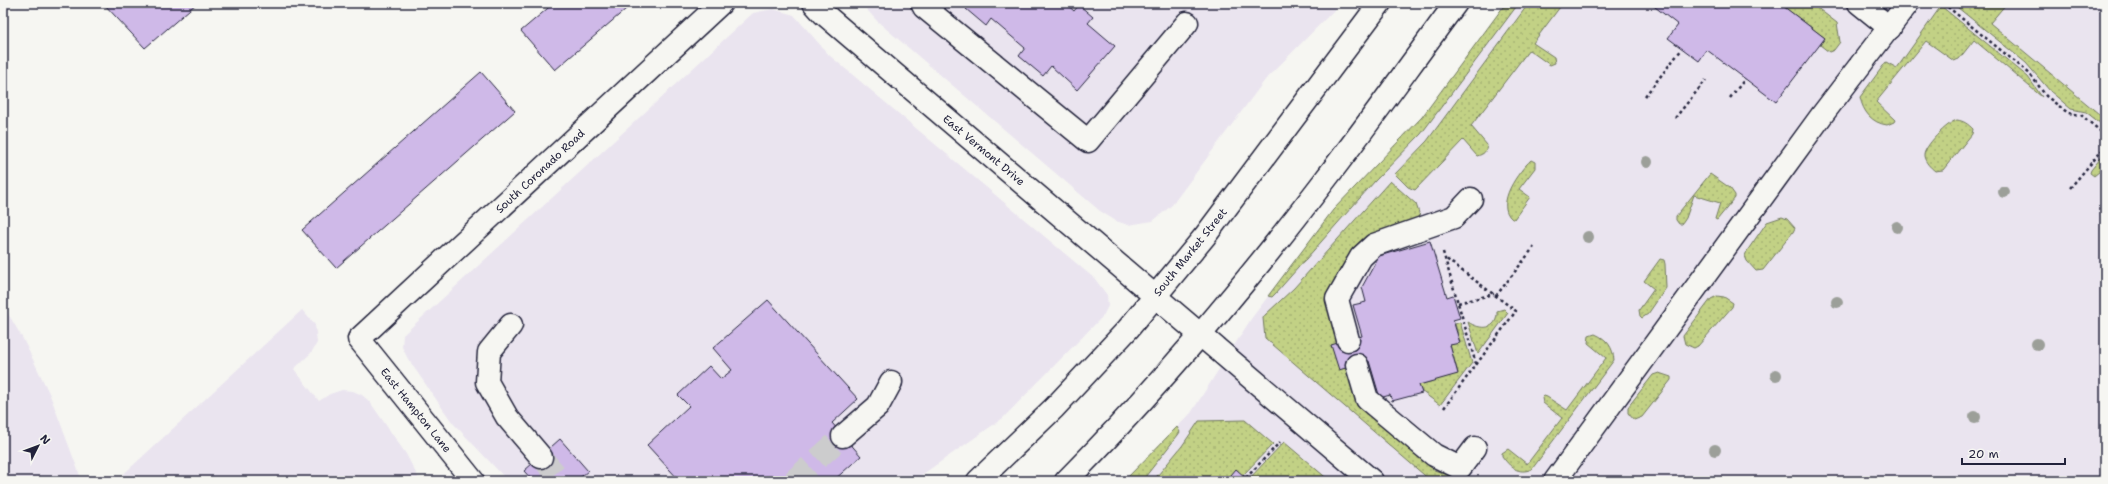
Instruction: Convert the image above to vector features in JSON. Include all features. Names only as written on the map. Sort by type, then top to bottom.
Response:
[{"type":"street","name":"South Coronado Road","points":[[359,339],[721,3]]},
{"type":"street","name":"East Vermont Drive","points":[[814,3],[824,14],[1372,481]]},
{"type":"street","points":[[922,3],[924,7],[1088,141],[1187,23]]},
{"type":"street","name":"South Market Street","points":[[978,481],[1054,408],[1128,329],[1205,236],[1380,3]]},
{"type":"street","points":[[1066,481],[1158,385],[1326,180],[1456,3]]},
{"type":"street","points":[[1859,3],[1890,28]]},
{"type":"street","points":[[1555,481],[1822,115],[1908,3]]},
{"type":"street","points":[[1348,340],[1337,299],[1361,257],[1374,246],[1454,217],[1470,200]]},
{"type":"street","points":[[511,325],[489,352],[487,382],[507,417],[541,457]]},
{"type":"street","name":"East Hampton Lane","points":[[359,339],[473,481]]},
{"type":"street","points":[[1357,364],[1368,399],[1434,454],[1460,468],[1475,448]]},
{"type":"street","points":[[843,436],[878,406],[891,382]]},
{"type":"path","points":[[1943,3],[2030,74],[2046,96],[2068,113],[2082,115],[2105,135]]},
{"type":"path","points":[[1645,96],[1682,49]]},
{"type":"path","points":[[1730,98],[1745,78]]},
{"type":"path","points":[[1674,118],[1706,80]]},
{"type":"path","points":[[2070,188],[2105,147]]},
{"type":"path","points":[[1442,246],[1476,364]]},
{"type":"path","points":[[1458,302],[1495,295],[1534,246]]},
{"type":"path","points":[[1444,408],[1516,311],[1445,258]]},
{"type":"path","points":[[1246,478],[1280,442]]},
{"type":"shaded area","points":[[861,3],[1341,3],[1265,80],[1172,205],[1153,221],[1128,225],[1116,221],[1100,211],[877,21]]},
{"type":"shaded area","points":[[1507,3],[2105,3],[2105,481],[1124,481],[1191,413],[1251,319],[1333,210],[1422,117]]},
{"type":"shaded area","points":[[773,9],[794,15],[829,55],[1095,279],[1107,295],[1108,306],[1103,316],[1003,418],[913,481],[508,481],[452,422],[408,359],[402,347],[403,335],[753,13]]},
{"type":"shaded area","points":[[3,305],[23,339],[50,395],[82,481],[3,481]]},
{"type":"shaded area","points":[[302,310],[315,325],[317,343],[311,353],[294,369],[319,401],[330,394],[342,390],[353,391],[362,395],[370,402],[406,454],[420,481],[116,481]]},
{"type":"green space","points":[[1506,3],[1519,3],[1421,134],[1375,181],[1275,294],[1272,297],[1268,296],[1333,210],[1422,117]]},
{"type":"green space","points":[[1529,3],[1563,3],[1533,43],[1554,57],[1555,63],[1550,65],[1529,50],[1471,126],[1487,145],[1484,152],[1477,156],[1463,140],[1415,190],[1408,187],[1395,174],[1427,141]]},
{"type":"green space","points":[[1779,3],[1811,3],[1837,23],[1840,42],[1834,50],[1829,52],[1820,45],[1825,38]]},
{"type":"green space","points":[[1952,3],[2007,3],[1990,23],[2105,119],[2105,127],[2086,112],[2071,109],[2050,91],[2026,63]]},
{"type":"green space","points":[[1941,6],[2028,77],[2042,97],[1974,40],[1959,59],[1954,61],[1926,41],[1876,102],[1895,120],[1894,122],[1887,125],[1882,124],[1869,116],[1863,107],[1860,97],[1886,62],[1897,68]]},
{"type":"green space","points":[[1957,120],[1968,124],[1973,129],[1972,134],[1943,170],[1935,171],[1925,160],[1924,156],[1927,147],[1948,125]]},
{"type":"green space","points":[[2105,153],[2105,167],[2094,176],[2090,173],[2091,170]]},
{"type":"green space","points":[[1531,160],[1535,162],[1535,168],[1519,189],[1530,197],[1514,219],[1512,219],[1507,213],[1507,197],[1510,188],[1520,172]]},
{"type":"green space","points":[[1710,174],[1730,188],[1735,195],[1735,198],[1717,220],[1715,219],[1720,203],[1694,195],[1686,218],[1682,224],[1679,224],[1676,220],[1676,216]]},
{"type":"green space","points":[[1390,181],[1416,204],[1421,219],[1380,232],[1329,302],[1363,410],[1434,470],[1449,475],[1457,481],[1431,481],[1265,338],[1263,318],[1265,315],[1294,288]]},
{"type":"green space","points":[[1782,217],[1787,219],[1795,228],[1763,270],[1756,271],[1747,261],[1745,256],[1747,251],[1767,222]]},
{"type":"green space","points":[[1660,259],[1664,260],[1665,264],[1666,288],[1648,314],[1642,318],[1639,310],[1654,289],[1644,281]]},
{"type":"green space","points":[[1717,296],[1724,297],[1733,303],[1732,307],[1698,346],[1694,348],[1685,344],[1683,336],[1711,299]]},
{"type":"green space","points":[[1504,309],[1508,313],[1478,354],[1468,322],[1473,325],[1487,327],[1495,322],[1497,318],[1497,311]]},
{"type":"green space","points":[[1460,322],[1472,363],[1440,405],[1421,391],[1419,385],[1458,373],[1450,345],[1460,342],[1455,324]]},
{"type":"green space","points":[[1595,334],[1603,338],[1609,344],[1614,360],[1532,469],[1523,471],[1511,467],[1502,456],[1502,453],[1508,449],[1527,464],[1562,418],[1543,403],[1542,398],[1544,396],[1547,397],[1567,410],[1606,358],[1588,343],[1589,336]]},
{"type":"green space","points":[[1659,373],[1671,377],[1671,380],[1642,417],[1634,420],[1628,413],[1628,407],[1653,375]]},
{"type":"green space","points":[[1245,420],[1273,444],[1243,475],[1226,481],[1153,481],[1182,446],[1199,421]]},
{"type":"green space","points":[[1177,427],[1180,432],[1142,481],[1124,481]]},
{"type":"green space","points":[[1284,442],[1330,481],[1248,480]]},
{"type":"building","points":[[103,3],[197,3],[145,48]]},
{"type":"building","points":[[554,3],[633,3],[555,70],[521,31]]},
{"type":"building","points":[[972,3],[1065,3],[1074,11],[1079,5],[1093,17],[1088,23],[1115,46],[1077,90],[1051,66],[1043,76],[1019,56],[1025,48],[991,19],[986,26],[966,9]]},
{"type":"building","points":[[1650,3],[1779,3],[1825,38],[1776,102],[1707,50],[1699,61],[1668,38],[1678,25]]},
{"type":"building","points":[[481,72],[515,111],[336,268],[302,230]]},
{"type":"building","points":[[1430,241],[1447,297],[1453,295],[1460,318],[1453,320],[1460,343],[1450,345],[1458,374],[1419,385],[1422,393],[1392,401],[1390,395],[1380,398],[1369,361],[1339,370],[1331,345],[1362,336],[1353,305],[1366,302],[1362,287],[1379,256]]},
{"type":"building","points":[[768,300],[858,399],[832,423],[861,456],[833,481],[773,481],[770,477],[766,481],[680,481],[647,445],[689,406],[678,395],[709,366],[721,379],[732,370],[713,348]]},
{"type":"building","points":[[560,439],[588,471],[576,481],[533,481],[524,471]]},
{"type":"building","points":[[1236,469],[1246,478],[1249,481],[1226,481]]},
{"type":"tunnel","points":[[793,481],[843,436]]},
{"type":"tunnel","points":[[541,457],[562,481]]}]
